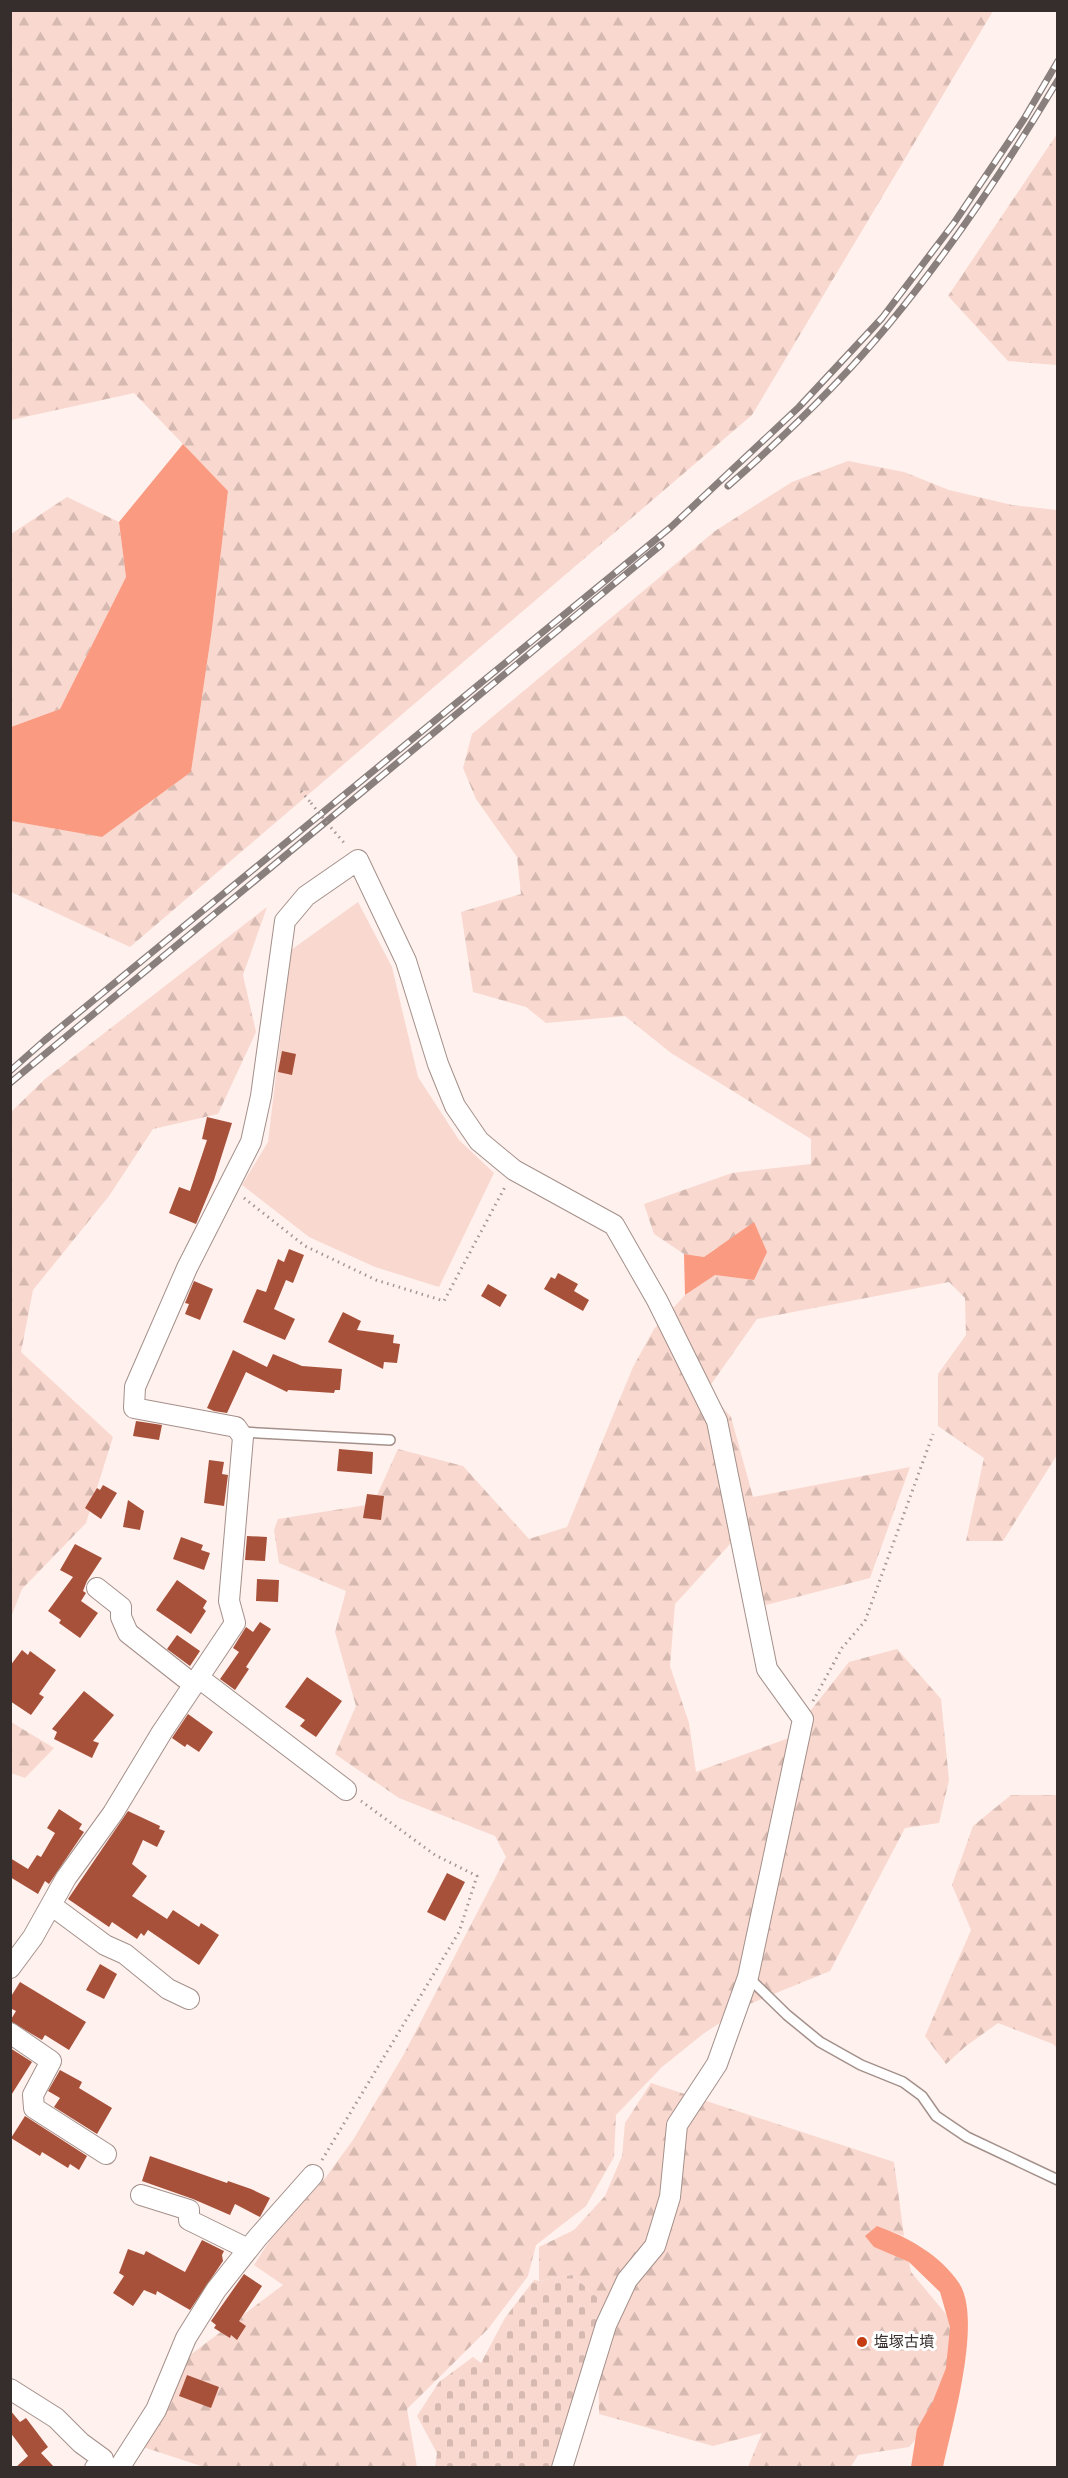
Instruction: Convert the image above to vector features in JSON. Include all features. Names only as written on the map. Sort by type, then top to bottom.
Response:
[{"type":"street","points":[[10,1968],[33,1937],[66,1878],[113,1813],[235,1623],[229,1601],[243,1437],[236,1427],[134,1408],[135,1388],[187,1268],[251,1142],[261,1096],[285,921],[306,896],[358,860],[406,961],[438,1064],[455,1106],[479,1141],[514,1170],[614,1225],[657,1300],[717,1421],[767,1669],[803,1719],[748,1977],[717,2064],[678,2125],[670,2197],[655,2246],[627,2280],[606,2325],[562,2468]]},
{"type":"street","points":[[97,1588],[121,1607],[121,1617],[128,1633],[346,1790]]},
{"type":"street","points":[[51,1905],[105,1945],[125,1954],[168,1989],[189,1998]]},
{"type":"street","points":[[10,2033],[51,2061],[33,2095],[34,2108],[106,2154]]},
{"type":"street","points":[[10,2389],[56,2418],[108,2465],[156,2410],[186,2338],[216,2290],[248,2249],[313,2175]]},
{"type":"street","points":[[141,2195],[189,2210],[189,2220],[248,2249]]},
{"type":"lane","points":[[239,1432],[390,1440]]},
{"type":"lane","points":[[748,1977],[787,2016],[819,2042],[861,2065],[903,2082],[922,2096],[936,2116],[968,2137],[1058,2180]]},
{"type":"path","points":[[301,790],[358,860]]},
{"type":"path","points":[[228,1185],[305,1246],[376,1280],[444,1301],[514,1170]]},
{"type":"path","points":[[803,1719],[842,1648],[866,1621],[933,1434]]},
{"type":"path","points":[[313,2175],[459,1932],[477,1876],[435,1855],[346,1790]]},
{"type":"green space","points":[[11,11],[993,11],[752,415],[130,947],[11,892],[11,821],[102,837],[191,772],[212,629],[228,491],[134,393],[11,420]]},
{"type":"green space","points":[[1057,134],[1057,365],[1008,361],[948,296]]},
{"type":"green space","points":[[848,461],[904,472],[949,490],[1012,505],[1057,510],[1057,1455],[1003,1541],[966,1541],[984,1458],[938,1426],[938,1374],[966,1335],[965,1298],[949,1282],[757,1319],[707,1390],[731,1417],[753,1497],[910,1467],[870,1578],[766,1605],[731,1543],[675,1604],[670,1666],[689,1723],[696,1772],[789,1738],[849,1662],[897,1649],[941,1699],[949,1780],[939,1823],[905,1828],[830,1971],[747,2005],[703,2034],[662,2067],[616,2115],[614,2157],[586,2206],[536,2245],[528,2276],[488,2329],[407,2409],[417,2467],[204,2467],[143,2447],[165,2374],[283,2285],[254,2265],[272,2237],[326,2177],[353,2140],[404,2054],[506,1857],[495,1836],[399,1798],[335,1754],[356,1706],[335,1632],[346,1591],[279,1563],[274,1530],[278,1519],[373,1504],[398,1449],[463,1466],[529,1539],[567,1527],[633,1367],[654,1329],[685,1295],[715,1275],[754,1280],[717,1247],[704,1257],[684,1254],[654,1234],[644,1204],[732,1173],[811,1164],[811,1139],[671,1053],[625,1016],[546,1023],[526,1007],[473,992],[461,912],[521,894],[517,857],[476,799],[463,768],[472,734],[715,531],[792,482]]},
{"type":"green space","points":[[67,497],[119,522],[126,577],[60,709],[11,727],[11,534]]},
{"type":"green space","points":[[358,902],[392,967],[418,1077],[459,1140],[494,1173],[439,1287],[375,1267],[309,1237],[242,1185],[268,1142],[291,950]]},
{"type":"green space","points":[[267,907],[243,975],[256,1032],[218,1114],[153,1129],[109,1196],[33,1290],[21,1352],[113,1437],[86,1523],[22,1589],[11,1617],[11,1112],[45,1079]]},
{"type":"green space","points":[[11,1722],[54,1748],[25,1778],[11,1773]]},
{"type":"green space","points":[[1011,1795],[1057,1795],[1057,2048],[1053,2044],[998,2023],[946,2064],[925,2036],[971,1930],[952,1885],[973,1826]]},
{"type":"green space","points":[[651,2083],[894,2162],[904,2236],[877,2226],[874,2247],[909,2262],[911,2272],[955,2325],[954,2394],[909,2447],[858,2455],[851,2467],[748,2467],[762,2433],[713,2446],[599,2414],[598,2298],[572,2275],[539,2281],[539,2247],[574,2230],[605,2196],[622,2156],[625,2123]]},
{"type":"green space","points":[[572,2275],[598,2298],[599,2339],[563,2467],[435,2467],[437,2453],[417,2416],[439,2382],[473,2357],[481,2363],[505,2318],[534,2280]]},
{"type":"shaded area","points":[[183,444],[228,491],[212,629],[191,772],[102,837],[11,821],[11,727],[60,709],[126,577],[119,522]]},
{"type":"shaded area","points":[[754,1222],[767,1252],[754,1280],[715,1275],[685,1295],[684,1254],[704,1257]]},
{"type":"shaded area","points":[[877,2226],[912,2241],[943,2264],[959,2283],[966,2300],[967,2346],[943,2467],[911,2467],[917,2429],[933,2401],[946,2368],[950,2327],[940,2292],[909,2262],[874,2247],[865,2236]]},
{"type":"building","points":[[282,1051],[296,1054],[292,1075],[278,1072]]},
{"type":"building","points":[[207,1117],[232,1123],[214,1180],[196,1224],[169,1213],[179,1187],[190,1191],[207,1140],[202,1139]]},
{"type":"building","points":[[289,1249],[304,1255],[293,1283],[286,1280],[274,1309],[295,1319],[285,1340],[243,1322],[257,1289],[266,1292],[278,1259],[284,1262]]},
{"type":"building","points":[[558,1273],[578,1284],[574,1291],[589,1300],[583,1311],[544,1289],[551,1277],[555,1279]]},
{"type":"building","points":[[194,1281],[213,1289],[200,1320],[185,1314],[189,1304],[185,1303]]},
{"type":"building","points":[[488,1284],[507,1295],[500,1307],[481,1296]]},
{"type":"building","points":[[343,1312],[361,1321],[357,1330],[394,1335],[393,1343],[400,1344],[397,1363],[384,1362],[383,1369],[328,1342]]},
{"type":"building","points":[[233,1350],[267,1367],[273,1354],[302,1366],[342,1369],[340,1390],[335,1390],[334,1393],[288,1390],[287,1392],[246,1372],[227,1413],[214,1411],[207,1408]]},
{"type":"building","points":[[136,1421],[162,1425],[159,1440],[133,1436]]},
{"type":"building","points":[[339,1449],[373,1452],[372,1474],[337,1471]]},
{"type":"building","points":[[209,1460],[224,1462],[222,1474],[228,1475],[224,1506],[204,1503]]},
{"type":"building","points":[[103,1485],[117,1493],[101,1519],[85,1508],[97,1488],[100,1490]]},
{"type":"building","points":[[367,1494],[384,1496],[381,1520],[363,1518]]},
{"type":"building","points":[[128,1500],[144,1511],[140,1530],[123,1527]]},
{"type":"building","points":[[247,1536],[267,1537],[265,1561],[245,1560]]},
{"type":"building","points":[[181,1537],[203,1545],[201,1550],[210,1553],[204,1570],[173,1559]]},
{"type":"building","points":[[75,1544],[102,1558],[87,1581],[83,1591],[86,1593],[81,1601],[98,1613],[80,1638],[59,1623],[61,1620],[48,1611],[73,1577],[60,1570]]},
{"type":"building","points":[[257,1579],[279,1580],[278,1602],[256,1601]]},
{"type":"building","points":[[177,1580],[207,1601],[203,1608],[206,1611],[191,1634],[156,1610]]},
{"type":"building","points":[[260,1622],[271,1629],[246,1667],[249,1669],[235,1690],[220,1679],[239,1652],[233,1648],[246,1627],[253,1632]]},
{"type":"building","points":[[177,1635],[200,1651],[190,1666],[167,1649]]},
{"type":"building","points":[[22,1650],[28,1655],[30,1651],[56,1670],[39,1694],[44,1697],[31,1715],[10,1701],[10,1666]]},
{"type":"building","points":[[307,1677],[342,1701],[316,1737],[300,1726],[305,1720],[285,1707]]},
{"type":"building","points":[[84,1691],[114,1715],[93,1741],[99,1743],[92,1758],[54,1739],[57,1732],[52,1729]]},
{"type":"building","points":[[188,1714],[213,1732],[199,1752],[187,1744],[185,1747],[172,1738]]},
{"type":"building","points":[[59,1809],[82,1824],[79,1829],[84,1832],[49,1884],[45,1881],[38,1894],[10,1877],[10,1858],[28,1869],[37,1855],[41,1857],[55,1833],[47,1828]]},
{"type":"building","points":[[128,1811],[160,1826],[159,1829],[165,1831],[157,1847],[143,1840],[132,1864],[147,1876],[132,1896],[167,1919],[173,1910],[199,1927],[201,1923],[219,1935],[199,1965],[148,1930],[144,1936],[141,1933],[137,1939],[112,1922],[109,1927],[68,1899]]},
{"type":"building","points":[[447,1873],[465,1882],[445,1921],[427,1912]]},
{"type":"building","points":[[100,1964],[117,1974],[104,1999],[86,1990]]},
{"type":"building","points":[[20,1982],[86,2022],[69,2050],[45,2035],[42,2040],[10,2021],[16,2011],[10,2008],[10,1998]]},
{"type":"building","points":[[10,2048],[32,2062],[10,2097]]},
{"type":"building","points":[[60,2070],[82,2082],[79,2088],[112,2108],[97,2134],[54,2107],[60,2098],[48,2091]]},
{"type":"building","points":[[25,2116],[87,2156],[79,2170],[70,2164],[68,2168],[42,2152],[40,2156],[11,2138]]},
{"type":"building","points":[[150,2156],[251,2189],[270,2198],[260,2217],[235,2204],[230,2215],[142,2181]]},
{"type":"building","points":[[202,2240],[224,2251],[223,2261],[190,2310],[157,2291],[156,2295],[144,2290],[133,2306],[113,2293],[124,2276],[119,2273],[128,2249],[144,2255],[146,2251],[185,2272]]},
{"type":"building","points":[[244,2274],[262,2286],[239,2321],[246,2326],[237,2340],[214,2328],[216,2325],[211,2321]]},
{"type":"building","points":[[187,2375],[219,2387],[211,2408],[179,2396]]},
{"type":"building","points":[[10,2410],[20,2422],[26,2418],[48,2447],[41,2453],[55,2468],[15,2468],[28,2456],[10,2432]]},
{"type":"railway","points":[[10,1071],[671,527],[799,407],[882,318],[954,223],[1024,119],[1058,61]]},
{"type":"railway","points":[[728,486],[812,408],[889,324],[935,266],[978,205],[1058,80]]},
{"type":"railway","points":[[10,1083],[661,545]]},
{"type":"place","name":"塩塚古墳","points":[[862,2342]]}]
